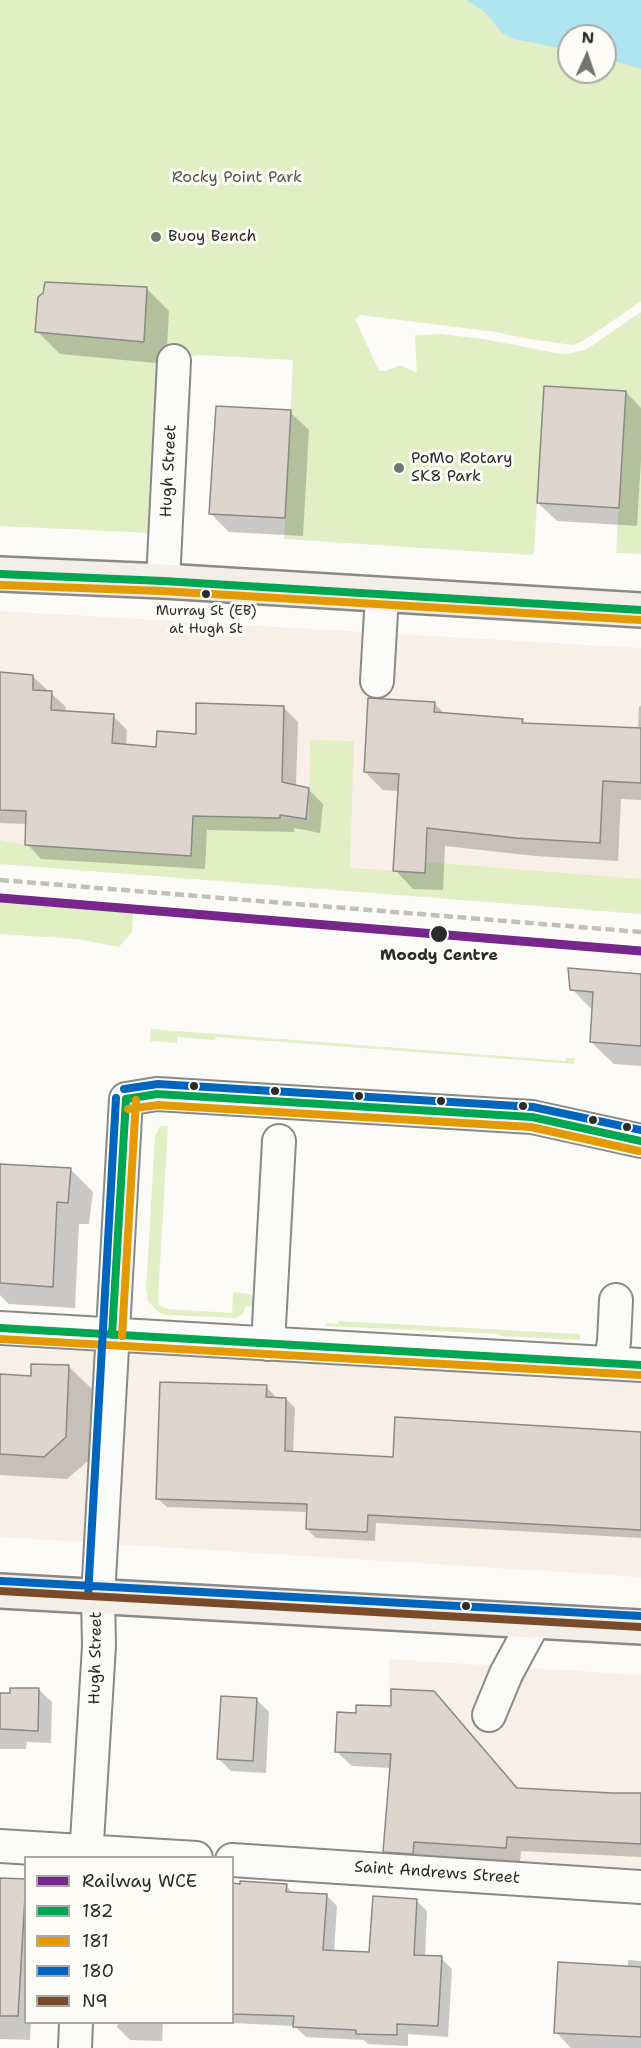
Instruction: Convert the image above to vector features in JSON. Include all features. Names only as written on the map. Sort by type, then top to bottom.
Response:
[{"type":"main road","points":[[0,574],[163,581],[641,610]]},
{"type":"main road","points":[[0,1591],[641,1627]]},
{"type":"street","name":"Hugh Street","points":[[163,581],[174,361]]},
{"type":"street","points":[[377,681],[382,595]]},
{"type":"street","name":"Hugh Street","points":[[86,1854],[99,1646],[98,1597],[126,1099],[158,1094],[532,1117],[641,1141]]},
{"type":"street","points":[[268,1344],[279,1142]]},
{"type":"street","points":[[610,1363],[614,1342],[616,1300]]},
{"type":"street","points":[[0,1328],[641,1365]]},
{"type":"street","points":[[489,1715],[506,1674],[534,1622]]},
{"type":"street","points":[[0,1846],[86,1854],[159,1856]]},
{"type":"street","name":"Saint Andrews Street","points":[[234,1860],[641,1887]]},
{"type":"street","points":[[75,2048],[76,2024]]},
{"type":"shaded area","points":[[0,611],[641,648],[641,914],[0,864]]},
{"type":"shaded area","points":[[0,1347],[641,1378],[641,1577],[0,1537]]},
{"type":"shaded area","points":[[389,1659],[641,1675],[641,1882],[388,1861]]},
{"type":"green space","name":"Rocky Point Park","points":[[0,0],[641,0],[641,301],[581,342],[572,345],[496,332],[360,315],[355,319],[379,371],[401,365],[417,373],[415,335],[441,334],[483,339],[569,354],[587,349],[641,312],[641,554],[616,553],[626,391],[544,386],[534,553],[531,555],[284,539],[293,360],[198,355],[175,361],[151,533],[0,526]]},
{"type":"green space","points":[[310,740],[354,741],[350,868],[424,872],[425,862],[641,879],[641,914],[0,864],[0,840],[25,845],[191,856],[193,816],[309,819]]},
{"type":"green space","points":[[0,903],[133,912],[132,932],[119,947],[77,939],[0,934]]},
{"type":"green space","points":[[151,1029],[566,1061],[566,1058],[575,1058],[574,1064],[216,1037],[215,1040],[177,1037],[177,1043],[150,1041]]},
{"type":"green space","points":[[160,1126],[168,1126],[159,1305],[167,1309],[232,1313],[233,1292],[250,1294],[254,1298],[254,1308],[246,1306],[243,1314],[236,1318],[166,1315],[158,1312],[148,1301],[146,1290],[155,1136]]},
{"type":"green space","points":[[338,1321],[580,1334],[580,1340],[326,1326],[326,1323],[338,1324]]},
{"type":"water","points":[[466,0],[641,0],[641,69],[617,62],[617,24],[557,24],[557,48],[514,39],[502,33],[485,12]]},
{"type":"building","points":[[45,282],[147,287],[144,342],[35,332],[38,297],[43,293]]},
{"type":"building","points":[[544,386],[626,391],[619,508],[537,503]]},
{"type":"building","points":[[216,406],[291,410],[285,518],[209,514]]},
{"type":"building","points":[[0,672],[33,675],[33,690],[52,691],[51,710],[114,714],[112,743],[156,747],[157,731],[196,734],[196,703],[284,706],[282,782],[309,788],[306,819],[280,815],[280,818],[193,816],[191,856],[25,845],[26,811],[0,810]]},
{"type":"building","points":[[368,698],[435,702],[434,712],[523,719],[522,723],[641,728],[641,783],[603,781],[600,843],[516,838],[427,828],[425,873],[393,871],[399,774],[364,772]]},
{"type":"building","points":[[568,968],[641,974],[641,1046],[590,1042],[593,992],[570,990]]},
{"type":"building","points":[[0,1164],[71,1168],[68,1203],[57,1202],[53,1287],[0,1283]]},
{"type":"building","points":[[31,1364],[69,1365],[66,1437],[44,1457],[0,1454],[0,1374],[31,1376]]},
{"type":"building","points":[[160,1382],[267,1385],[266,1397],[286,1398],[285,1451],[393,1457],[395,1417],[641,1432],[641,1530],[368,1515],[367,1532],[306,1529],[307,1504],[156,1499]]},
{"type":"building","points":[[10,1688],[39,1688],[38,1731],[0,1729],[0,1693],[10,1693]]},
{"type":"building","points":[[391,1689],[434,1691],[517,1788],[641,1793],[641,1844],[507,1837],[506,1848],[414,1842],[413,1854],[383,1852],[391,1754],[335,1752],[337,1712],[356,1713],[356,1705],[391,1706]]},
{"type":"building","points":[[221,1696],[257,1698],[253,1761],[217,1759]]},
{"type":"building","points":[[0,1878],[24,1879],[18,2016],[0,2016]]},
{"type":"building","points":[[240,1881],[287,1884],[286,1892],[327,1894],[323,1950],[369,1952],[373,1896],[417,1899],[414,1955],[442,1956],[438,2026],[397,2024],[397,2035],[356,2034],[356,2030],[293,2027],[294,2016],[234,2014],[234,1883],[240,1884]]},
{"type":"building","points":[[558,1962],[641,1967],[641,2037],[554,2033]]},
{"type":"railway","points":[[0,880],[641,932]]},
{"type":"rail line","name":"WCE","points":[[0,898],[641,951]]},
{"type":"transit line","name":"182","points":[[0,574],[163,581],[641,610]]},
{"type":"transit line","name":"181","points":[[0,585],[162,591],[640,620]]},
{"type":"transit line","name":"180","points":[[124,1089],[158,1084],[533,1107],[641,1130]]},
{"type":"transit line","name":"182","points":[[126,1099],[157,1094],[532,1117],[641,1141]]},
{"type":"transit line","name":"180","points":[[88,1596],[116,1098]]},
{"type":"transit line","name":"182","points":[[112,1335],[126,1099]]},
{"type":"transit line","name":"181","points":[[122,1336],[136,1100]]},
{"type":"transit line","name":"181","points":[[128,1109],[158,1105],[531,1127],[639,1151]]},
{"type":"transit line","name":"182","points":[[0,1328],[641,1365]]},
{"type":"transit line","name":"181","points":[[0,1339],[640,1375]]},
{"type":"transit line","name":"180","points":[[1,1581],[641,1616]]},
{"type":"transit line","name":"N9","points":[[0,1591],[641,1627]]},
{"type":"place","name":"Buoy Bench","points":[[156,237]]},
{"type":"place","name":"PoMo Rotary SK8 Park","points":[[399,468]]},
{"type":"place","name":"Murray St (EB) at Hugh St","points":[[206,594]]},
{"type":"place","name":"Moody Centre","points":[[439,934]]}]
